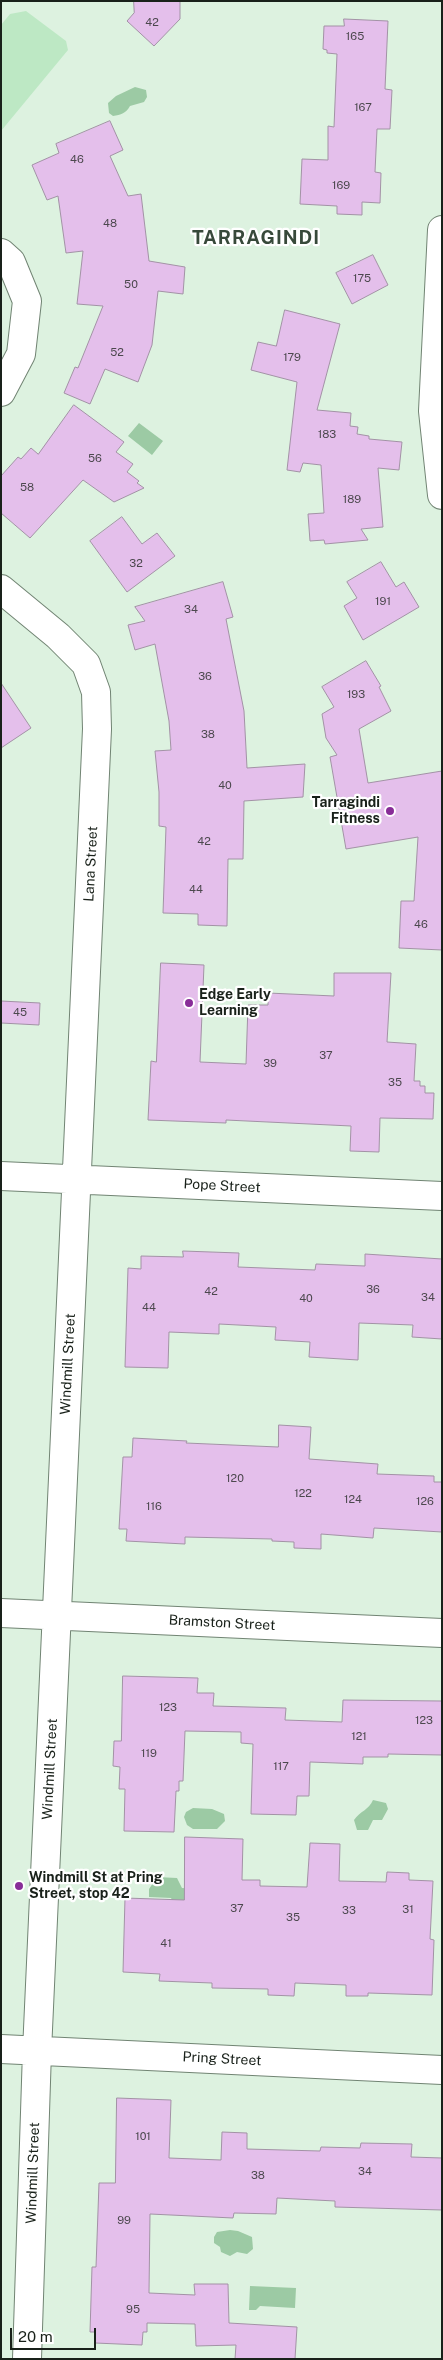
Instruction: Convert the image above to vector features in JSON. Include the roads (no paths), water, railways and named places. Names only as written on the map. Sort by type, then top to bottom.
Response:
[{"type":"street","points":[[442,230],[434,411],[442,495]]},
{"type":"street","points":[[1,253],[11,262],[27,301],[21,354],[1,392]]},
{"type":"street","name":"Lana Street","points":[[1,589],[58,636],[86,664],[96,692],[97,729],[77,1179]]},
{"type":"street","name":"Pope Street","points":[[1,1176],[442,1196]]},
{"type":"street","name":"Windmill Street","points":[[26,2359],[77,1179]]},
{"type":"street","name":"Bramston Street","points":[[1,1613],[442,1633]]},
{"type":"street","name":"Pring Street","points":[[1,2049],[442,2070]]},
{"type":"place","name":"Tarragindi Fitness","points":[[390,811]]},
{"type":"place","name":"Edge Early Learning","points":[[189,1003]]},
{"type":"place","name":"Windmill St at Pring Street, stop 42","points":[[19,1886]]},
{"type":"district","name":"TARRAGINDI","points":[[256,238]]}]
